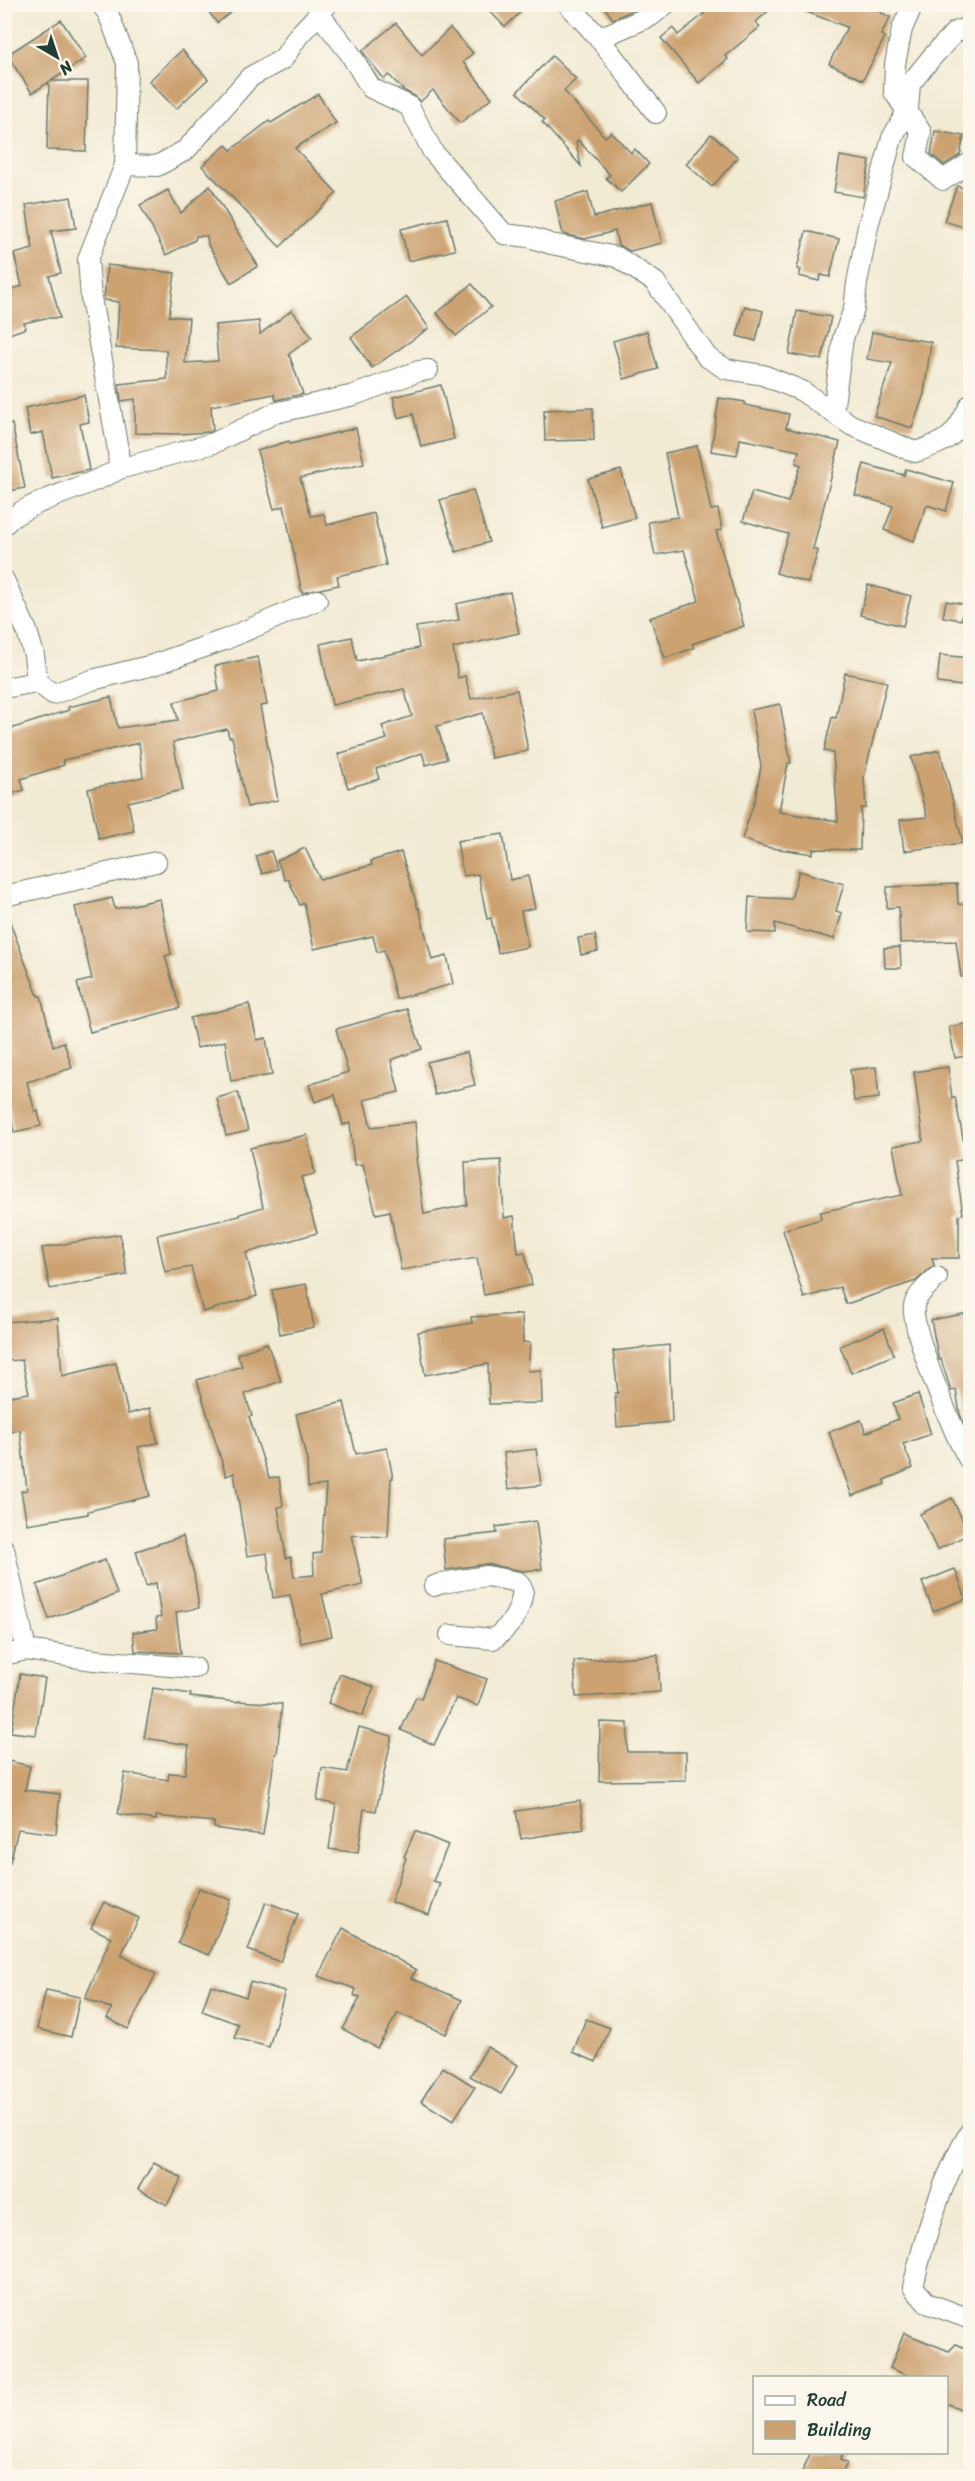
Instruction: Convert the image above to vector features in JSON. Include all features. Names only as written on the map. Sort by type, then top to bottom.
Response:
[{"type":"street","points":[[101,4],[108,13],[127,63],[125,165],[88,260],[91,298],[118,450],[119,469]]},
{"type":"street","points":[[568,4],[599,38],[656,113]]},
{"type":"street","points":[[599,38],[651,16],[666,4]]},
{"type":"street","points":[[912,4],[902,29],[895,64],[894,92],[908,109],[921,132],[916,157],[943,180],[970,163]]},
{"type":"street","points":[[125,165],[157,166],[186,150],[250,77],[283,59],[298,36],[323,9],[371,88],[409,106],[433,152],[504,234],[529,237],[551,244],[617,257],[655,282],[707,357],[726,369],[763,375],[792,387],[850,425],[915,452],[943,442],[956,433],[970,405]]},
{"type":"street","points":[[833,412],[843,338],[854,309],[868,226],[892,138],[908,109],[910,84],[955,32],[970,26]]},
{"type":"street","points":[[9,516],[102,479],[119,469],[214,443],[275,413],[354,395],[419,371],[428,370]]},
{"type":"street","points":[[4,580],[27,631],[34,655],[37,682]]},
{"type":"street","points":[[4,688],[37,682],[53,693],[92,680],[153,665],[224,640],[317,600]]},
{"type":"street","points":[[4,896],[156,862]]},
{"type":"street","points":[[937,1277],[914,1304],[914,1318],[939,1396],[970,1461]]},
{"type":"street","points":[[4,1549],[26,1650]]},
{"type":"street","points":[[434,1586],[487,1576],[518,1582],[523,1590],[518,1612],[506,1631],[493,1639],[450,1635]]},
{"type":"street","points":[[4,1655],[26,1650],[94,1660],[195,1668]]},
{"type":"street","points":[[970,2132],[951,2169],[926,2236],[913,2287],[927,2303],[970,2319]]},
{"type":"building","points":[[203,4],[242,4],[217,23]]},
{"type":"building","points":[[483,4],[529,4],[505,27]]},
{"type":"building","points":[[602,4],[640,4],[633,10],[613,19]]},
{"type":"building","points":[[696,4],[776,4],[756,22],[760,27],[725,56],[728,59],[699,83],[661,38],[673,28],[678,35],[704,14]]},
{"type":"building","points":[[790,4],[864,4],[890,17],[881,35],[885,37],[863,80],[829,64],[847,27],[790,6]]},
{"type":"building","points":[[61,20],[86,58],[51,81],[88,81],[86,151],[47,150],[49,82],[32,93],[7,55]]},
{"type":"building","points":[[396,23],[422,55],[450,28],[473,53],[463,62],[492,98],[460,123],[433,90],[420,102],[415,96],[403,90],[389,75],[384,79],[362,51]]},
{"type":"building","points":[[182,50],[208,79],[176,109],[149,81]]},
{"type":"building","points":[[552,56],[576,79],[564,91],[605,137],[611,132],[631,153],[635,149],[649,164],[621,192],[606,178],[610,175],[578,140],[576,143],[581,166],[542,122],[545,120],[517,92]]},
{"type":"building","points":[[318,94],[336,123],[295,148],[337,193],[280,247],[202,166],[226,145],[231,150],[269,121],[271,123]]},
{"type":"building","points":[[935,131],[964,136],[960,155],[944,165],[931,154]]},
{"type":"building","points":[[711,134],[738,157],[712,187],[686,164]]},
{"type":"building","points":[[840,156],[870,161],[863,197],[834,192]]},
{"type":"building","points":[[210,186],[258,266],[231,283],[208,245],[207,236],[196,236],[195,240],[166,255],[140,205],[168,190],[181,213]]},
{"type":"building","points":[[957,186],[970,190],[970,229],[944,221]]},
{"type":"building","points":[[588,192],[594,217],[652,202],[662,243],[630,251],[618,245],[615,231],[585,239],[563,234],[555,201]]},
{"type":"building","points":[[71,197],[76,228],[51,231],[61,273],[49,276],[60,318],[45,318],[24,323],[26,328],[4,336],[4,292],[22,286],[14,254],[33,249],[26,205]]},
{"type":"building","points":[[447,218],[455,250],[408,261],[401,229]]},
{"type":"building","points":[[806,231],[839,239],[830,277],[821,275],[819,281],[799,276],[801,270],[797,269]]},
{"type":"building","points":[[107,265],[175,273],[169,316],[189,318],[185,363],[218,361],[215,325],[259,321],[260,334],[292,310],[312,337],[289,354],[303,394],[276,400],[274,394],[211,406],[213,430],[210,432],[135,433],[135,399],[121,401],[119,384],[167,379],[166,350],[116,348],[119,302],[104,300]]},
{"type":"building","points":[[472,284],[491,307],[456,336],[437,313]]},
{"type":"building","points":[[407,297],[429,328],[372,368],[351,337]]},
{"type":"building","points":[[745,306],[763,311],[756,341],[737,336]]},
{"type":"building","points":[[797,311],[831,317],[822,360],[789,354]]},
{"type":"building","points":[[647,331],[658,369],[624,379],[613,341]]},
{"type":"building","points":[[872,332],[931,342],[924,394],[912,428],[874,416],[892,363],[867,359]]},
{"type":"building","points":[[441,385],[454,439],[421,447],[413,414],[398,418],[393,397]]},
{"type":"building","points":[[84,395],[89,422],[80,424],[89,470],[52,478],[43,432],[30,435],[25,408]]},
{"type":"building","points":[[719,398],[745,402],[745,405],[789,414],[786,428],[840,442],[813,549],[818,551],[808,583],[776,573],[788,534],[743,521],[752,492],[788,502],[801,465],[796,463],[799,451],[740,439],[737,455],[711,451]]},
{"type":"building","points":[[593,408],[594,440],[545,441],[544,410]]},
{"type":"building","points":[[12,424],[25,488],[4,492],[4,425]]},
{"type":"building","points":[[356,428],[364,463],[300,478],[311,516],[324,514],[327,525],[374,513],[386,565],[337,576],[339,585],[302,593],[284,506],[274,509],[257,451],[289,441],[290,444]]},
{"type":"building","points":[[697,446],[711,510],[718,509],[722,530],[716,531],[744,626],[692,644],[694,648],[665,658],[650,618],[699,601],[684,550],[655,555],[648,522],[678,517],[665,453]]},
{"type":"building","points":[[864,464],[904,475],[906,469],[954,483],[946,511],[927,505],[914,541],[884,530],[893,506],[855,495]]},
{"type":"building","points":[[621,470],[635,518],[602,527],[588,479]]},
{"type":"building","points":[[473,490],[489,542],[456,552],[440,500]]},
{"type":"building","points":[[868,585],[911,596],[903,626],[860,615]]},
{"type":"building","points":[[510,592],[519,633],[453,648],[458,678],[465,676],[471,699],[517,690],[528,751],[491,758],[483,713],[437,726],[447,759],[426,765],[422,753],[376,769],[379,779],[348,788],[338,754],[387,739],[382,726],[412,716],[404,689],[332,705],[320,644],[352,637],[357,661],[419,648],[416,627],[459,620],[456,604]]},
{"type":"building","points":[[946,601],[964,604],[961,620],[943,617]]},
{"type":"building","points":[[940,655],[970,658],[970,687],[937,683]]},
{"type":"building","points":[[258,657],[267,705],[260,706],[278,800],[247,807],[232,737],[229,737],[227,729],[173,742],[183,790],[128,802],[134,831],[99,839],[88,789],[143,777],[139,743],[63,760],[64,765],[21,779],[24,790],[4,796],[4,731],[69,710],[68,707],[111,697],[118,728],[178,720],[174,702],[219,691],[215,666]]},
{"type":"building","points":[[845,673],[887,682],[864,777],[866,808],[861,808],[860,850],[813,849],[813,854],[765,847],[742,839],[755,799],[761,766],[751,710],[780,704],[791,763],[788,763],[779,812],[838,821],[833,753],[824,751],[832,717],[836,718]]},
{"type":"building","points":[[940,750],[963,843],[904,851],[900,820],[927,817],[911,757]]},
{"type":"building","points":[[503,834],[510,880],[528,876],[535,908],[521,911],[528,947],[498,953],[491,918],[487,919],[478,874],[463,876],[457,841]]},
{"type":"building","points":[[305,848],[320,879],[372,865],[371,861],[401,852],[419,908],[432,960],[447,956],[453,984],[396,999],[384,950],[377,952],[373,936],[314,949],[304,903],[300,905],[277,861]]},
{"type":"building","points":[[271,851],[277,869],[262,874],[256,856]]},
{"type":"building","points":[[799,871],[844,884],[836,911],[842,913],[834,939],[775,923],[775,933],[747,932],[749,897],[791,899]]},
{"type":"building","points":[[957,884],[958,904],[970,905],[970,976],[961,977],[956,941],[900,943],[899,907],[887,908],[887,887]]},
{"type":"building","points":[[112,898],[115,909],[160,899],[171,954],[165,956],[180,1008],[90,1032],[77,983],[92,979],[75,907]]},
{"type":"building","points":[[6,912],[38,996],[41,996],[53,1046],[64,1042],[72,1068],[27,1082],[41,1126],[14,1132],[9,1106],[4,1107]]},
{"type":"building","points":[[595,935],[598,951],[581,955],[578,938]]},
{"type":"building","points":[[900,947],[901,968],[885,968],[884,948]]},
{"type":"building","points":[[249,1004],[257,1040],[266,1038],[272,1075],[231,1081],[225,1041],[197,1048],[190,1018]]},
{"type":"building","points":[[407,1009],[422,1049],[391,1060],[399,1092],[364,1100],[371,1127],[415,1122],[418,1158],[416,1158],[424,1214],[467,1205],[465,1162],[501,1160],[504,1218],[514,1216],[518,1253],[525,1252],[532,1285],[484,1295],[477,1258],[401,1270],[390,1211],[376,1214],[363,1164],[354,1165],[350,1123],[343,1125],[335,1095],[315,1102],[309,1085],[348,1072],[336,1029]]},
{"type":"building","points":[[970,1023],[970,1055],[955,1058],[949,1027]]},
{"type":"building","points":[[467,1052],[475,1085],[435,1095],[427,1062]]},
{"type":"building","points":[[876,1067],[879,1098],[854,1101],[850,1070]]},
{"type":"building","points":[[948,1067],[952,1098],[955,1097],[967,1159],[955,1161],[963,1214],[959,1215],[959,1258],[932,1258],[934,1265],[916,1281],[846,1304],[840,1287],[804,1298],[783,1230],[821,1219],[820,1212],[902,1195],[893,1146],[923,1141],[914,1072]]},
{"type":"building","points":[[238,1092],[248,1131],[226,1136],[217,1098]]},
{"type":"building","points":[[307,1135],[315,1174],[301,1177],[317,1233],[246,1253],[257,1296],[203,1312],[191,1267],[165,1272],[157,1235],[240,1216],[240,1214],[263,1207],[250,1148]]},
{"type":"building","points":[[120,1234],[127,1275],[50,1289],[42,1248]]},
{"type":"building","points":[[306,1284],[314,1327],[280,1334],[272,1290]]},
{"type":"building","points":[[969,1313],[970,1428],[966,1428],[960,1414],[956,1390],[951,1391],[941,1359],[939,1360],[931,1320]]},
{"type":"building","points":[[522,1314],[523,1342],[530,1343],[528,1371],[541,1370],[542,1403],[489,1404],[488,1364],[425,1375],[418,1332],[472,1323],[471,1317]]},
{"type":"building","points":[[58,1318],[62,1376],[116,1363],[128,1414],[150,1408],[158,1443],[138,1447],[150,1496],[88,1511],[88,1514],[27,1524],[21,1491],[27,1490],[20,1430],[4,1433],[4,1397],[29,1393],[22,1360],[4,1361],[4,1322]]},
{"type":"building","points":[[884,1328],[894,1355],[851,1373],[840,1346]]},
{"type":"building","points":[[267,1343],[281,1381],[245,1394],[252,1416],[249,1417],[269,1478],[279,1477],[283,1506],[278,1507],[286,1558],[291,1557],[294,1577],[314,1575],[313,1554],[321,1553],[326,1485],[308,1487],[307,1461],[296,1414],[344,1402],[356,1454],[387,1448],[393,1478],[391,1479],[388,1537],[351,1535],[363,1585],[322,1594],[332,1636],[301,1643],[290,1595],[273,1598],[267,1553],[247,1556],[234,1473],[226,1476],[197,1380],[242,1366],[237,1354]]},
{"type":"building","points":[[669,1345],[672,1422],[617,1427],[615,1393],[618,1393],[613,1351]]},
{"type":"building","points":[[918,1394],[931,1434],[903,1444],[913,1468],[884,1480],[885,1484],[852,1496],[829,1432],[861,1420],[866,1433],[898,1419],[893,1403]]},
{"type":"building","points":[[536,1449],[541,1485],[508,1489],[504,1453]]},
{"type":"building","points":[[952,1498],[969,1534],[937,1550],[920,1514]]},
{"type":"building","points":[[536,1521],[542,1569],[523,1571],[486,1564],[446,1570],[443,1539],[497,1533],[496,1527]]},
{"type":"building","points":[[183,1536],[194,1574],[199,1608],[176,1612],[181,1653],[135,1651],[133,1632],[157,1629],[156,1618],[161,1617],[156,1583],[146,1586],[136,1551]]},
{"type":"building","points":[[105,1560],[117,1594],[49,1619],[37,1585]]},
{"type":"building","points":[[955,1569],[966,1599],[933,1611],[922,1582]]},
{"type":"building","points":[[658,1655],[660,1692],[576,1697],[574,1661]]},
{"type":"building","points":[[434,1661],[487,1679],[478,1706],[456,1698],[434,1745],[401,1730],[416,1697],[421,1699]]},
{"type":"building","points":[[20,1674],[45,1678],[36,1735],[11,1732]]},
{"type":"building","points":[[340,1674],[374,1687],[362,1716],[328,1703]]},
{"type":"building","points":[[153,1688],[191,1694],[190,1697],[282,1704],[277,1754],[275,1754],[263,1835],[214,1828],[214,1822],[156,1816],[156,1820],[118,1814],[125,1773],[168,1780],[169,1773],[185,1774],[189,1745],[144,1738]]},
{"type":"building","points":[[600,1722],[628,1723],[627,1752],[686,1752],[686,1780],[599,1781]]},
{"type":"building","points":[[359,1727],[392,1736],[376,1811],[364,1809],[358,1853],[329,1849],[336,1804],[317,1801],[322,1768],[347,1772]]},
{"type":"building","points":[[4,1760],[30,1766],[25,1790],[60,1794],[56,1834],[18,1829],[10,1863],[4,1862]]},
{"type":"building","points":[[580,1801],[584,1829],[521,1839],[516,1811]]},
{"type":"building","points":[[415,1831],[448,1845],[433,1881],[440,1883],[429,1915],[391,1902],[406,1858],[404,1857]]},
{"type":"building","points":[[199,1888],[231,1900],[209,1955],[178,1943]]},
{"type":"building","points":[[104,1902],[139,1918],[121,1955],[156,1974],[128,2029],[107,2018],[112,2009],[85,1998],[111,1937],[91,1928]]},
{"type":"building","points":[[266,1902],[298,1914],[280,1962],[248,1950]]},
{"type":"building","points":[[343,1928],[416,1970],[411,1978],[462,2000],[446,2034],[398,2013],[377,2048],[343,2029],[360,1998],[354,1995],[356,1989],[318,1976]]},
{"type":"building","points":[[250,1982],[285,1991],[269,2047],[235,2038],[238,2024],[202,2011],[211,1985],[246,1997]]},
{"type":"building","points":[[46,1990],[80,1997],[71,2037],[37,2029]]},
{"type":"building","points":[[586,2019],[610,2028],[596,2062],[573,2052]]},
{"type":"building","points":[[487,2047],[518,2065],[501,2094],[470,2076]]},
{"type":"building","points":[[443,2067],[475,2087],[453,2121],[421,2101]]},
{"type":"building","points":[[154,2162],[182,2178],[167,2205],[138,2189]]},
{"type":"building","points":[[904,2333],[949,2351],[956,2344],[970,2350],[970,2413],[948,2404],[948,2376],[908,2376],[890,2368]]},
{"type":"building","points":[[810,2454],[843,2454],[840,2460],[847,2463],[841,2476],[800,2476]]}]
